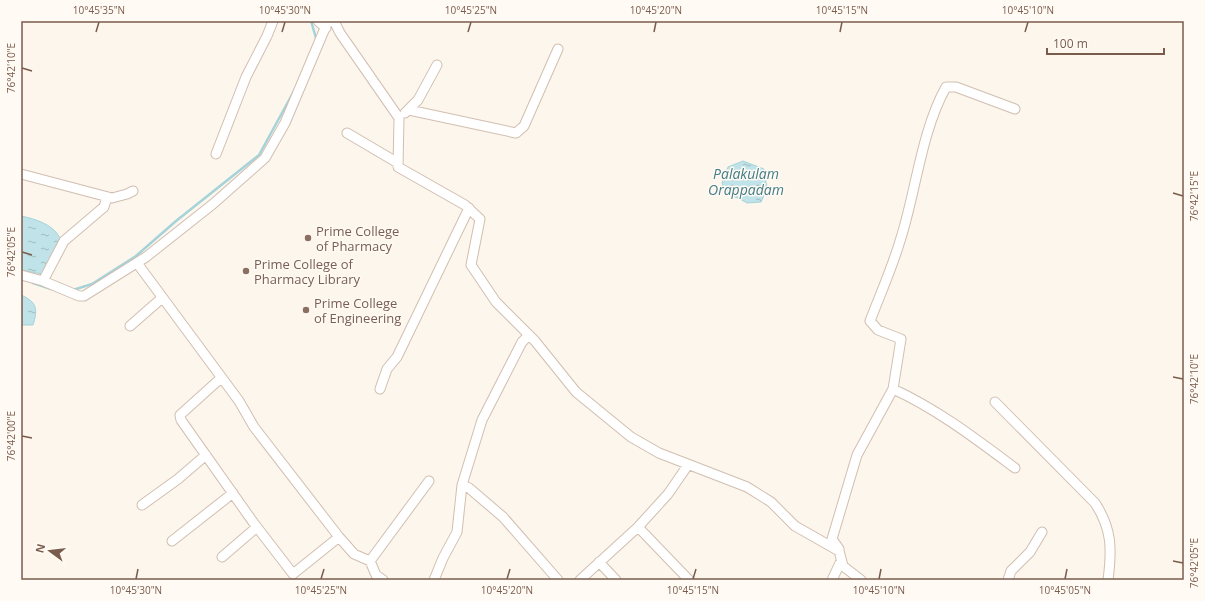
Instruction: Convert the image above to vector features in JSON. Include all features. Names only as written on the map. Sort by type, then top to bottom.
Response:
[{"type":"street","points":[[216,154],[246,77],[267,36],[272,21]]},
{"type":"street","points":[[21,275],[43,281],[84,296],[137,263],[213,204],[265,158],[285,123],[327,24],[318,21]]},
{"type":"street","points":[[334,21],[340,33],[399,118],[398,167],[431,184],[469,208],[480,219],[471,265],[496,302],[529,335],[576,392],[631,438],[659,453],[747,487],[771,502],[795,526],[839,551]]},
{"type":"street","points":[[409,110],[516,133],[524,126],[558,49]]},
{"type":"street","points":[[399,118],[418,100],[437,65]]},
{"type":"street","points":[[843,566],[839,551],[832,539],[857,455],[893,389],[901,339],[878,330],[870,321],[900,241],[921,158],[939,99],[946,87],[956,87],[1015,109]]},
{"type":"street","points":[[347,133],[398,163]]},
{"type":"street","points":[[21,174],[112,198],[132,191]]},
{"type":"street","points":[[43,281],[64,241],[104,208],[107,197]]},
{"type":"street","points":[[380,388],[386,369],[397,357],[469,208]]},
{"type":"street","points":[[137,263],[239,401],[254,427],[339,537],[354,554],[370,561],[376,575],[383,580]]},
{"type":"street","points":[[130,326],[162,298]]},
{"type":"street","points":[[434,580],[443,558],[457,532],[462,485],[482,420],[522,342],[529,335]]},
{"type":"street","points":[[221,378],[180,415],[206,455],[257,527],[292,574],[339,537]]},
{"type":"street","points":[[893,389],[922,403],[965,430],[1015,468]]},
{"type":"street","points":[[994,402],[1094,503],[1104,517],[1109,531],[1111,560],[1108,580]]},
{"type":"street","points":[[142,505],[178,480],[206,455]]},
{"type":"street","points":[[580,580],[638,527],[668,494],[688,464]]},
{"type":"street","points":[[370,561],[429,481]]},
{"type":"street","points":[[462,485],[469,488],[504,517],[558,580]]},
{"type":"street","points":[[172,541],[233,493]]},
{"type":"street","points":[[222,557],[257,527]]},
{"type":"street","points":[[638,527],[689,580]]},
{"type":"street","points":[[1008,580],[1011,570],[1030,552],[1042,532]]},
{"type":"street","points":[[599,562],[616,580]]},
{"type":"street","points":[[832,580],[840,563],[861,580]]},
{"type":"water","name":"Palakulam Orappadam","points":[[743,161],[764,169],[767,189],[761,202],[747,203],[725,193],[722,183],[728,167]]},
{"type":"water","points":[[21,216],[43,223],[53,229],[60,238],[42,274],[21,270]]},
{"type":"water","points":[[21,295],[30,300],[35,307],[36,310],[33,325],[21,325]]},
{"type":"waterway","points":[[311,21],[316,38]]},
{"type":"waterway","points":[[73,290],[92,284],[136,256],[176,221],[259,155],[294,91]]},
{"type":"waterway","points":[[33,283],[51,289]]},
{"type":"place","name":"Prime College of Pharmacy","points":[[308,238]]},
{"type":"place","name":"Prime College of Pharmacy Library","points":[[246,271]]},
{"type":"place","name":"Prime College of Engineering","points":[[306,310]]}]
